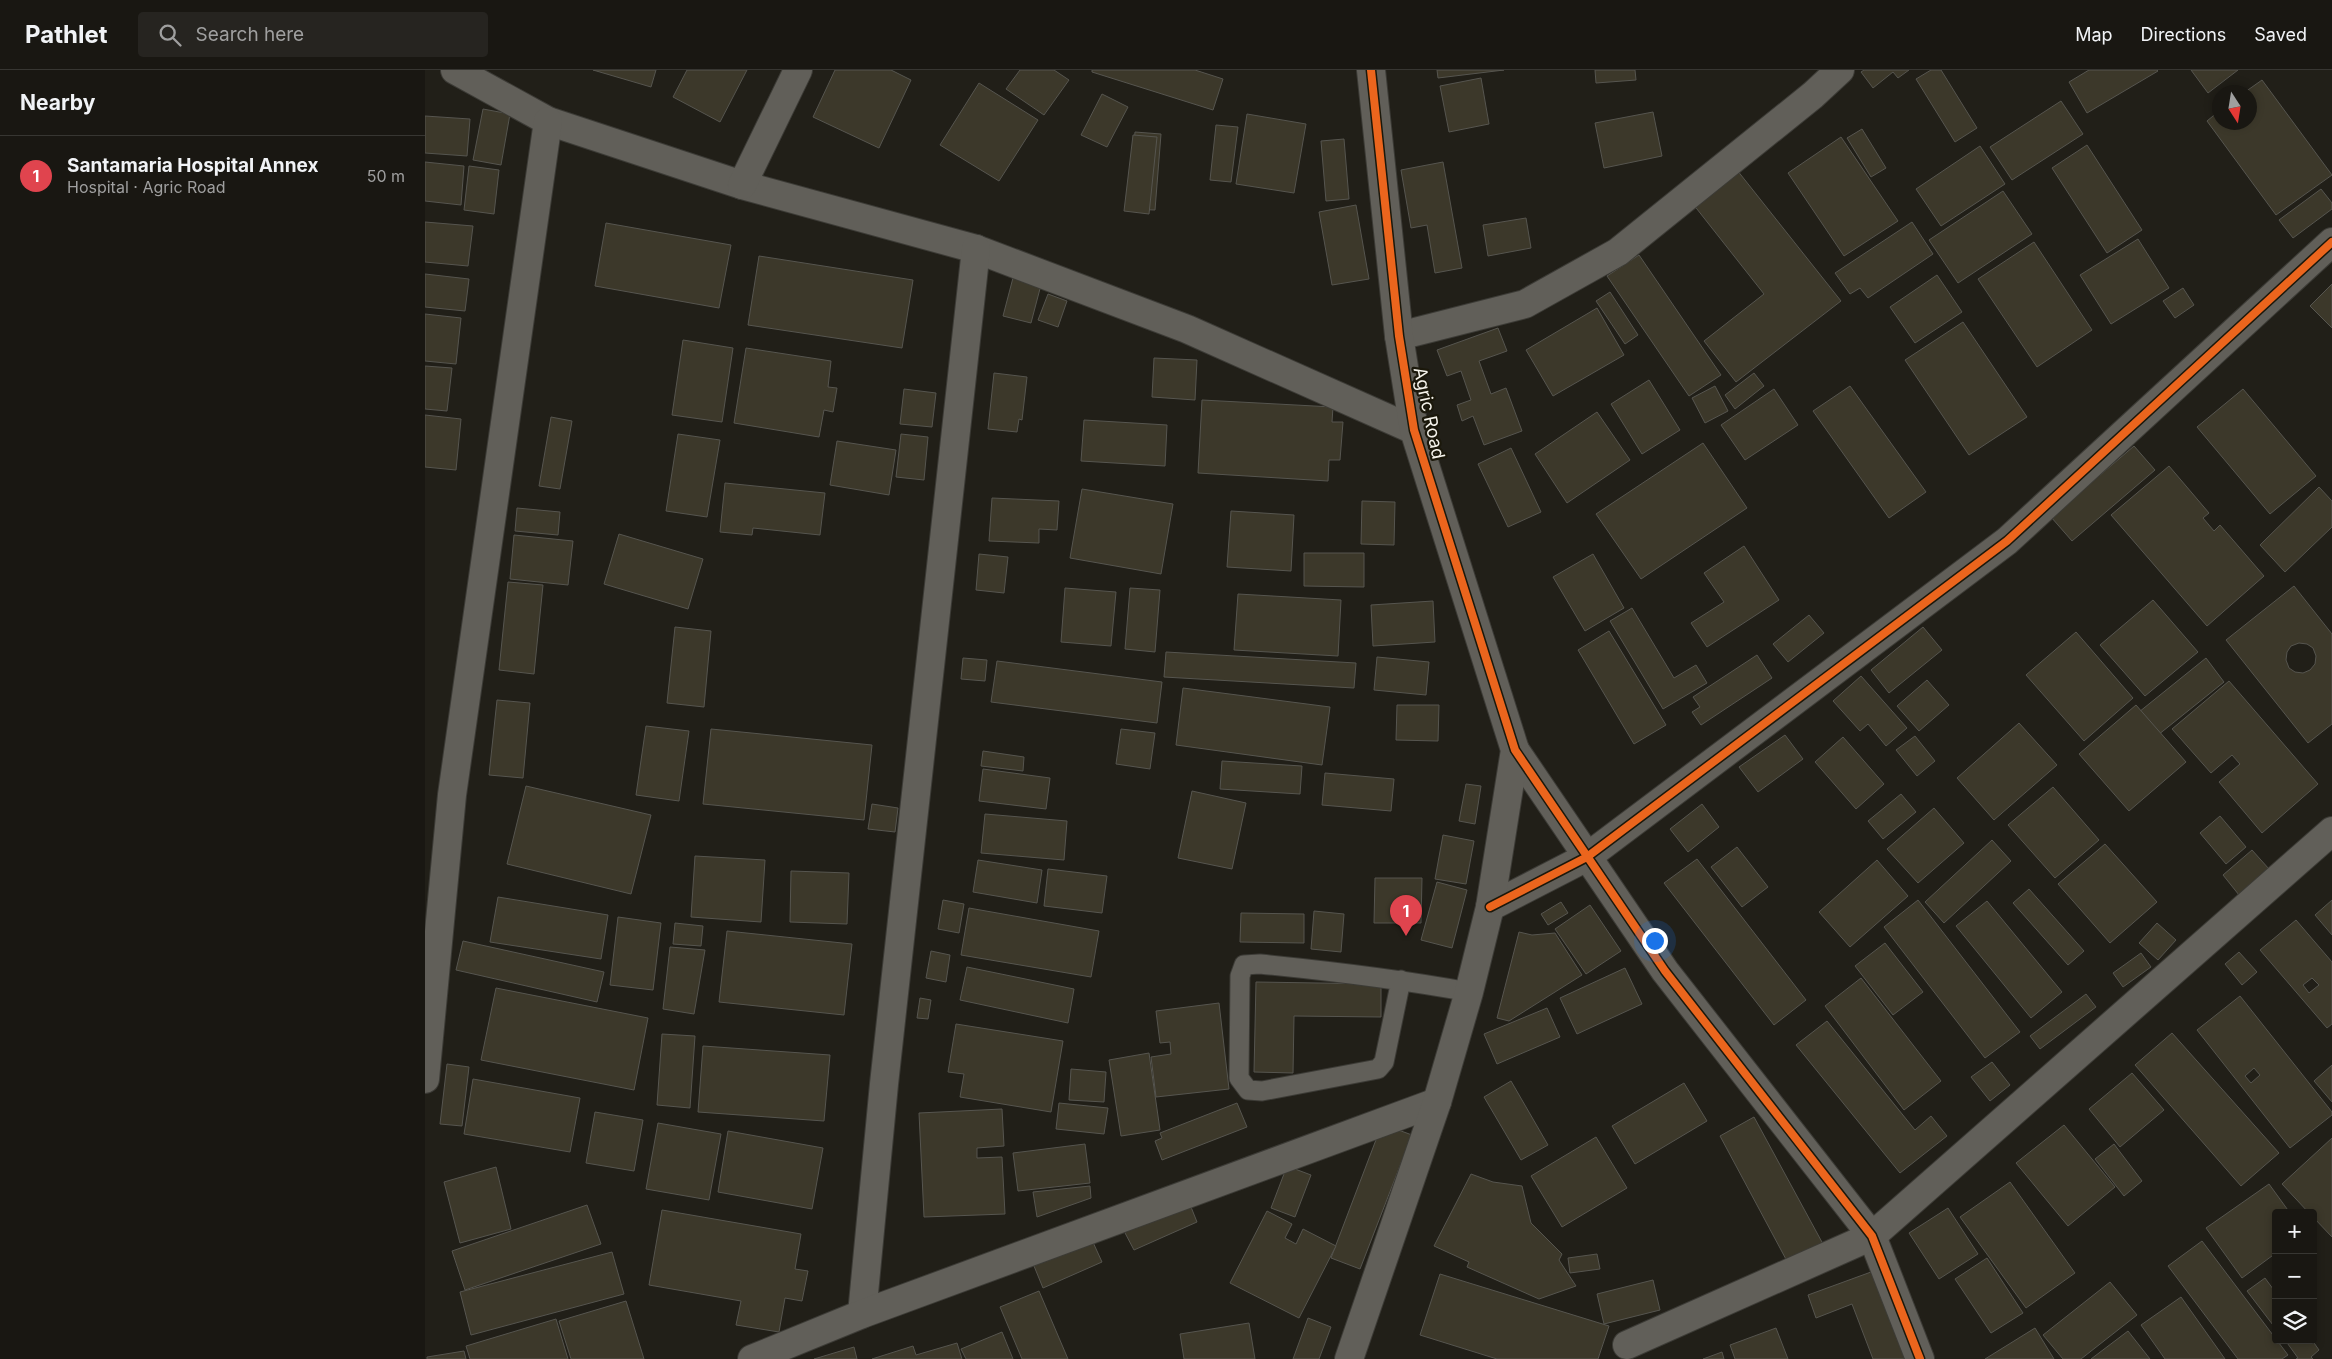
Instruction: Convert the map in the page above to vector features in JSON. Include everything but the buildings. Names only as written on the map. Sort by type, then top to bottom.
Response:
[{"type":"street","points":[[455,70],[548,121],[742,185],[977,250],[1187,330],[1414,430]]},
{"type":"street","points":[[742,185],[798,70]]},
{"type":"street","name":"Agric Road","points":[[1371,70],[1399,336],[1414,430],[1515,750]]},
{"type":"street","points":[[1399,336],[1525,304],[1618,252],[1812,82],[1841,70]]},
{"type":"street","points":[[425,1079],[452,795],[548,121]]},
{"type":"street","points":[[1491,907],[1587,857],[2007,541],[2332,242]]},
{"type":"street","points":[[862,1314],[884,1084],[977,250]]},
{"type":"street","points":[[1515,750],[1665,972],[1872,1236],[1920,1359]]},
{"type":"street","points":[[1349,1359],[1437,1102],[1469,992],[1491,907],[1515,750]]},
{"type":"street","points":[[1627,1346],[1872,1236],[2332,831]]},
{"type":"street","points":[[752,1359],[862,1314],[1437,1102]]},
{"type":"lane","points":[[1401,980],[1384,1062],[1378,1069],[1262,1090],[1248,1090],[1239,1078],[1240,976],[1244,965],[1260,964],[1365,974],[1401,980],[1469,992]]},
{"type":"cycle path","points":[[1371,70],[1399,336],[1414,430],[1515,750],[1665,971],[1872,1236],[1920,1359]]},
{"type":"cycle path","points":[[1490,907],[1587,857],[2007,541],[2332,242]]},
{"type":"place","name":"Santamaria Hospital Annex","points":[[1406,936]]}]
